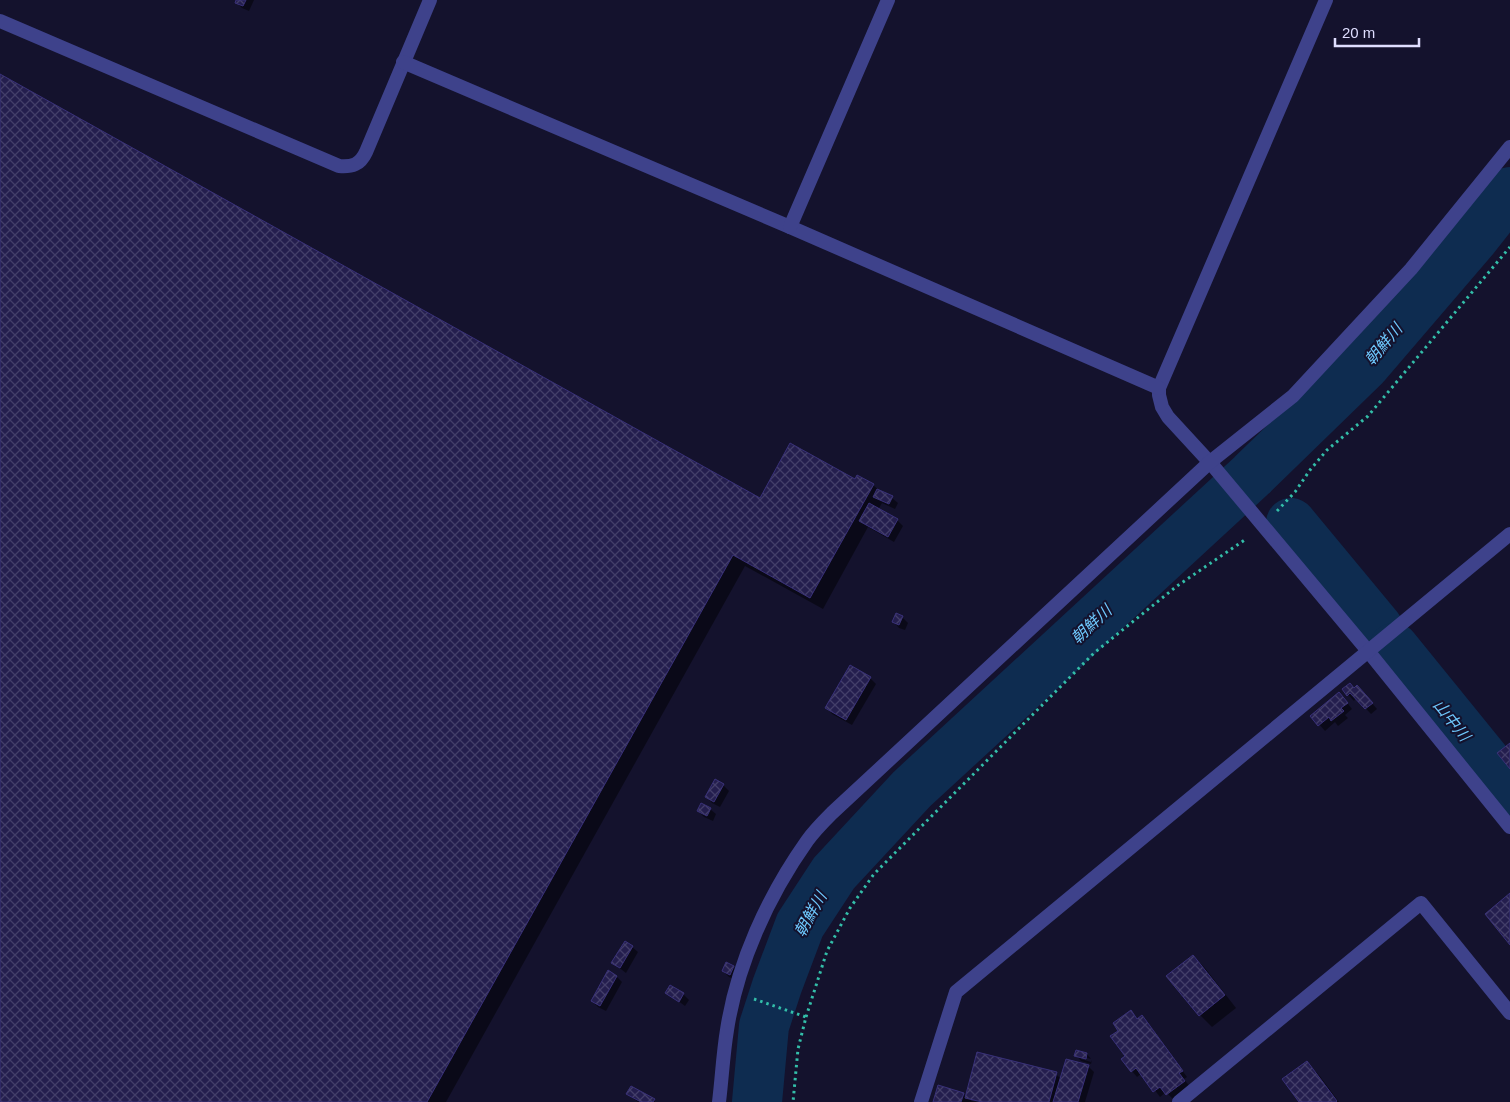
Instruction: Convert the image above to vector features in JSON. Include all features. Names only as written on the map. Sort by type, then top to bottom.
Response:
[{"type":"street","points":[[0,22],[339,166],[347,167],[356,165],[363,160],[430,0]]},
{"type":"street","points":[[790,227],[888,0]]},
{"type":"street","points":[[1326,0],[1159,388],[1158,395],[1168,417],[1212,465],[1368,651],[1510,827]]},
{"type":"street","points":[[403,62],[790,227],[1159,388]]},
{"type":"street","points":[[719,1102],[727,1030],[735,993],[754,938],[787,872],[808,840],[832,812],[1212,465],[1293,396],[1411,269],[1510,147]]},
{"type":"street","points":[[921,1102],[956,992],[1510,534]]},
{"type":"street","points":[[1182,1101],[1421,903],[1510,1013]]},
{"type":"path","points":[[793,1102],[798,1049],[827,951],[850,908],[874,874],[1094,653],[1178,586],[1248,538],[1259,522],[1296,492],[1310,470],[1327,450],[1368,416],[1510,247]]},
{"type":"path","points":[[745,996],[806,1017]]},
{"type":"building","points":[[236,0],[246,0],[243,6],[235,3]]},
{"type":"building","points":[[0,74],[760,498],[790,443],[855,479],[857,475],[874,484],[810,598],[733,555],[427,1102],[0,1102]]},
{"type":"building","points":[[877,489],[893,496],[889,504],[873,497]]},
{"type":"building","points":[[869,503],[898,519],[888,537],[859,521]]},
{"type":"building","points":[[896,613],[903,616],[899,625],[892,622]]},
{"type":"building","points":[[850,665],[871,677],[846,720],[825,708]]},
{"type":"building","points":[[1350,683],[1354,688],[1357,685],[1373,703],[1365,709],[1350,693],[1347,696],[1342,689]]},
{"type":"building","points":[[1339,692],[1348,703],[1341,708],[1344,711],[1331,721],[1329,717],[1318,726],[1310,716]]},
{"type":"building","points":[[1510,743],[1510,769],[1497,753]]},
{"type":"building","points":[[715,779],[724,784],[714,802],[705,797]]},
{"type":"building","points":[[701,803],[711,808],[707,816],[697,811]]},
{"type":"building","points":[[1510,893],[1510,945],[1485,914]]},
{"type":"building","points":[[625,941],[633,946],[620,968],[611,963]]},
{"type":"building","points":[[1193,955],[1225,995],[1199,1016],[1166,976]]},
{"type":"building","points":[[726,962],[734,966],[730,975],[722,971]]},
{"type":"building","points":[[608,970],[617,976],[600,1006],[591,1001]]},
{"type":"building","points":[[670,985],[684,993],[679,1002],[665,993]]},
{"type":"building","points":[[1131,1010],[1137,1019],[1142,1015],[1183,1071],[1179,1073],[1185,1081],[1166,1095],[1160,1087],[1153,1092],[1136,1068],[1131,1072],[1121,1059],[1125,1056],[1110,1036],[1118,1031],[1113,1023]]},
{"type":"building","points":[[1076,1050],[1087,1053],[1086,1059],[1074,1056]]},
{"type":"building","points":[[977,1052],[1057,1072],[1049,1102],[982,1102],[965,1098]]},
{"type":"building","points":[[1066,1059],[1089,1065],[1078,1102],[1053,1102]]},
{"type":"building","points":[[1307,1061],[1336,1102],[1299,1102],[1282,1079]]},
{"type":"building","points":[[938,1085],[964,1093],[961,1102],[933,1102]]},
{"type":"building","points":[[631,1086],[655,1099],[653,1102],[641,1102],[626,1094]]},
{"type":"waterway","name":"朝鮮川","points":[[757,1102],[764,1026],[777,986],[800,925],[834,873],[912,789],[1252,475],[1365,365],[1473,239],[1510,192]]},
{"type":"waterway","name":"山中川","points":[[1291,523],[1378,628]]},
{"type":"waterway","name":"山中川","points":[[1394,648],[1510,791]]}]
